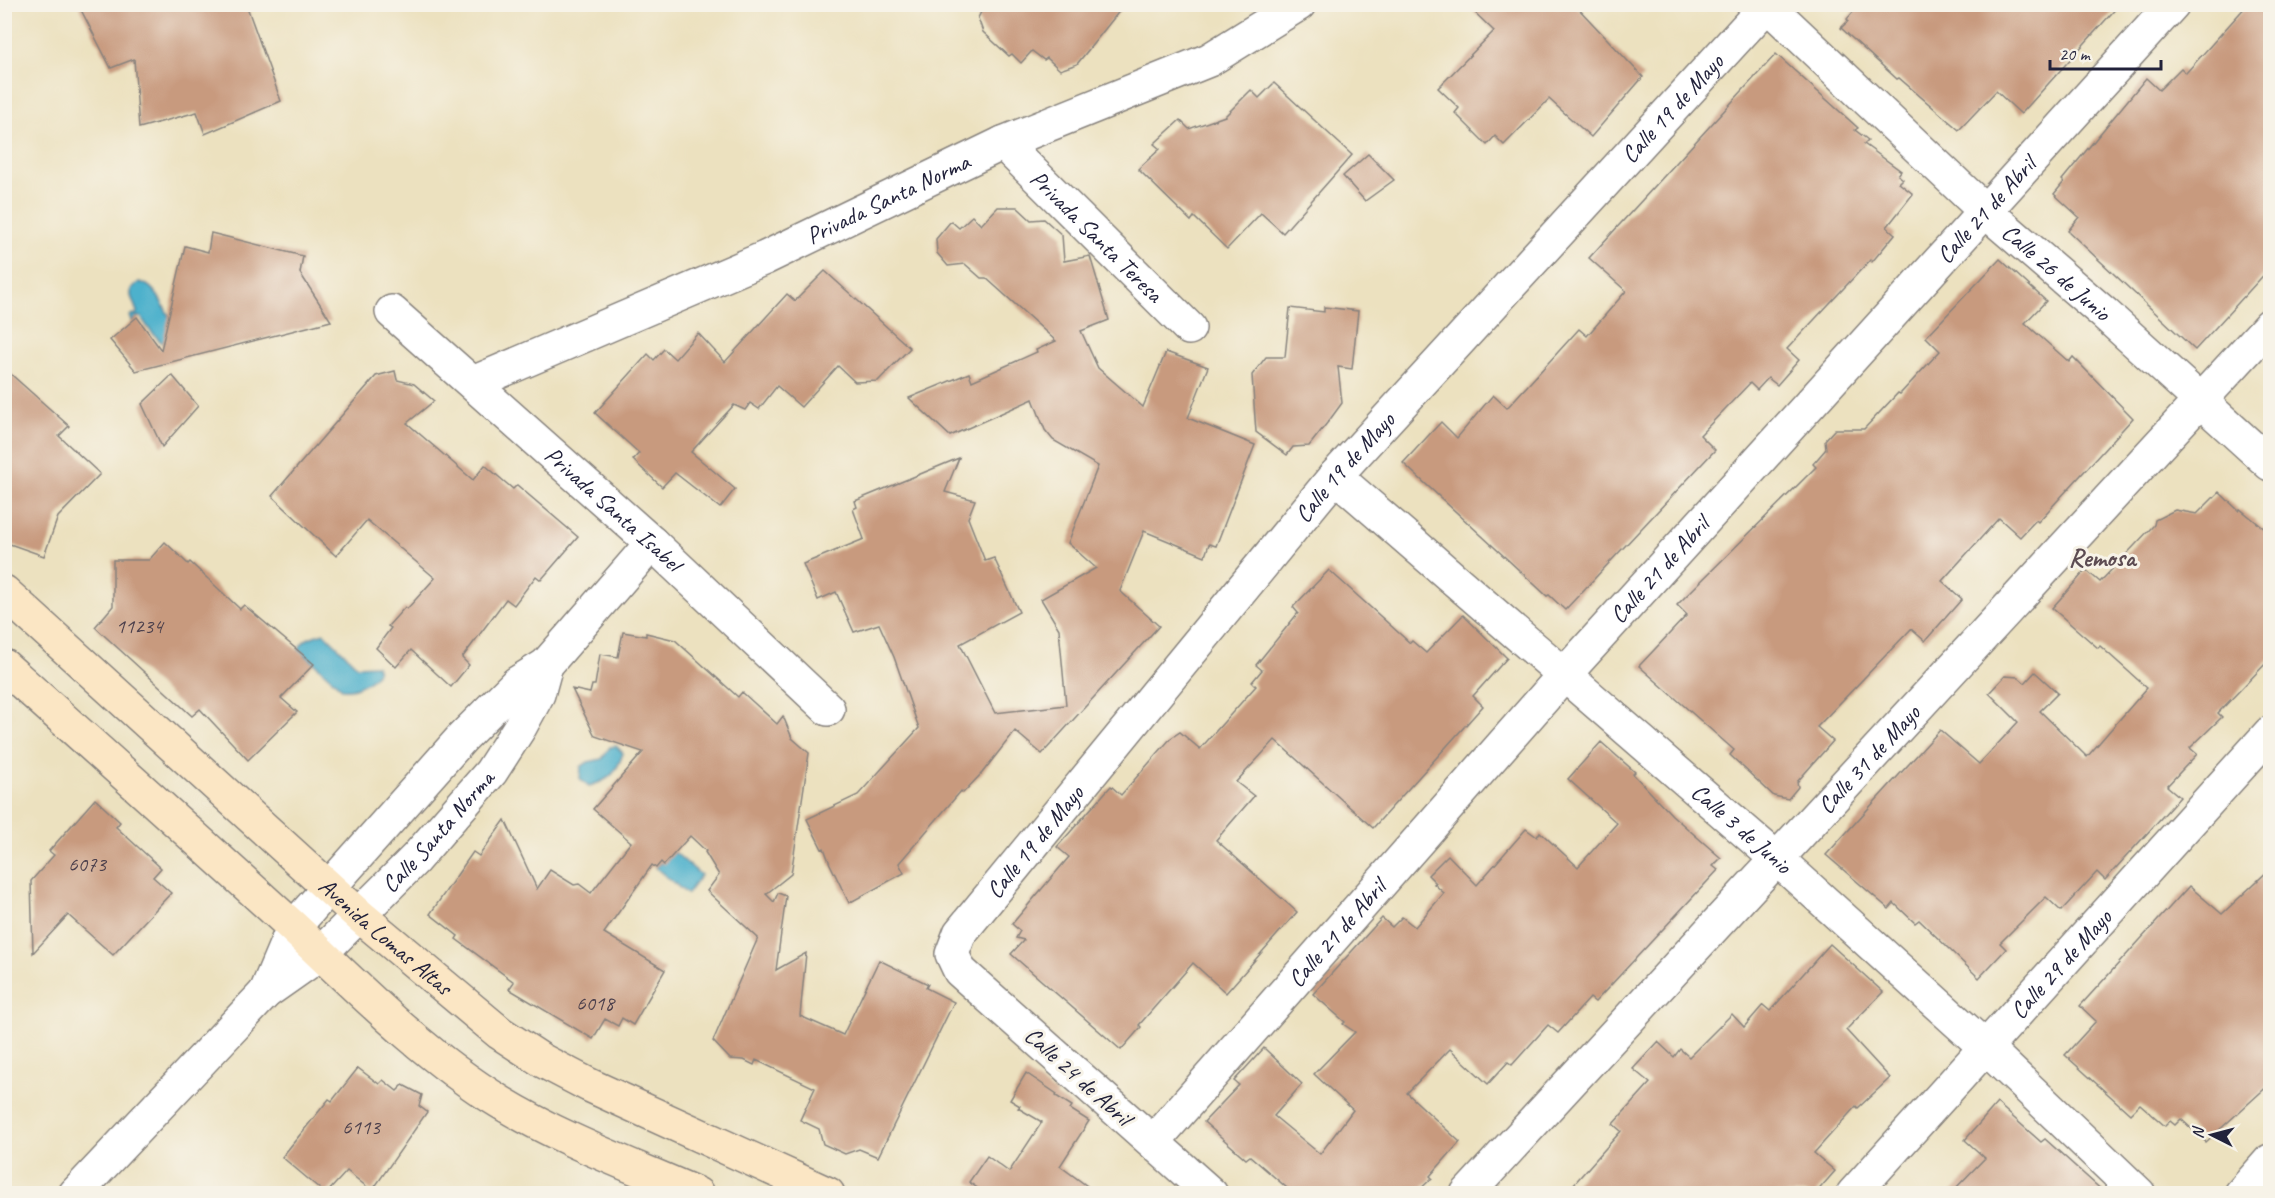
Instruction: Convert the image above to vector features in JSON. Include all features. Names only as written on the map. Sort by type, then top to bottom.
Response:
[{"type":"main road","name":"Avenida Lomas Altas","points":[[4,592],[360,916],[500,1033],[543,1061],[589,1084],[828,1194]]},
{"type":"main road","points":[[4,666],[320,954],[458,1074],[500,1102],[548,1129],[697,1194]]},
{"type":"street","name":"Privada Santa Norma","points":[[473,383],[765,258],[1003,143],[1209,60],[1299,4]]},
{"type":"street","name":"Calle 21 de Abril","points":[[1153,1142],[1564,675],[2173,4]]},
{"type":"street","name":"Calle 26 de Junio","points":[[1767,5],[1984,210],[2105,314],[2271,464]]},
{"type":"street","name":"Calle 19 de Mayo","points":[[952,954],[960,933],[1335,476],[1767,5]]},
{"type":"street","name":"Privada Santa Teresa","points":[[1003,143],[1189,328]]},
{"type":"street","name":"Privada Santa Isabel","points":[[392,312],[652,543],[828,709]]},
{"type":"street","name":"Calle 31 de Mayo","points":[[1467,1194],[2271,325]]},
{"type":"street","name":"Calle 3 de Junio","points":[[1335,476],[1777,859],[1985,1047],[2139,1194]]},
{"type":"street","name":"Calle Santa Norma","points":[[266,992],[293,928],[329,886],[494,705],[517,684],[546,665],[652,543]]},
{"type":"street","name":"Calle Santa Norma","points":[[75,1194],[266,992],[320,954],[415,859],[483,782],[520,727],[537,694],[546,665]]},
{"type":"street","name":"Calle 29 de Mayo","points":[[1853,1194],[2271,734]]},
{"type":"street","points":[[451,751],[483,782]]},
{"type":"street","name":"Calle 24 de Abril","points":[[952,954],[960,971],[1211,1194]]},
{"type":"street","points":[[2241,1194],[2271,1161]]},
{"type":"water","points":[[139,282],[155,292],[172,322],[165,346],[141,317],[137,317],[132,322],[130,316],[136,315],[137,312],[131,289]]},
{"type":"water","points":[[324,633],[357,666],[376,665],[378,671],[376,675],[358,687],[343,689],[299,649],[306,640]]},
{"type":"water","points":[[616,746],[623,753],[618,766],[611,775],[589,786],[580,779],[581,767],[588,762],[602,759],[610,747]]},
{"type":"water","points":[[672,850],[701,875],[687,894],[656,868]]},
{"type":"building","points":[[78,4],[246,4],[281,101],[205,134],[197,112],[139,128],[134,59],[111,68]]},
{"type":"building","points":[[985,4],[1125,4],[1077,64],[1060,70],[1047,58],[1044,60],[1032,51],[1021,63],[1012,54],[1009,56],[983,32],[978,18]]},
{"type":"building","points":[[1466,4],[1574,4],[1643,77],[1591,137],[1549,99],[1504,145],[1495,136],[1487,145],[1455,113],[1459,108],[1438,88],[1494,31]]},
{"type":"building","points":[[1860,4],[2120,4],[2021,114],[1996,91],[1959,130],[1899,78],[1897,79],[1841,28]]},
{"type":"building","points":[[2248,4],[2271,4],[2271,267],[2195,350],[2068,231],[2079,217],[2054,194],[2064,182],[2062,180],[2146,78],[2159,90],[2181,68],[2186,73]]},
{"type":"building","points":[[1776,54],[1858,128],[1855,130],[1868,140],[1864,144],[1901,171],[1898,175],[1903,179],[1899,183],[1913,194],[1887,227],[1895,234],[1872,262],[1870,260],[1787,349],[1799,360],[1777,385],[1768,378],[1757,390],[1750,383],[1700,435],[1715,450],[1565,610],[1403,463],[1441,422],[1457,438],[1493,395],[1507,408],[1579,329],[1587,336],[1626,291],[1589,258]]},
{"type":"building","points":[[1274,83],[1352,155],[1283,233],[1261,213],[1227,249],[1194,217],[1191,221],[1138,169],[1160,149],[1154,144],[1180,120],[1189,129],[1225,116],[1251,90],[1259,98]]},
{"type":"building","points":[[1368,154],[1394,180],[1365,201],[1343,176]]},
{"type":"building","points":[[998,207],[1017,207],[1031,220],[1044,219],[1062,235],[1064,261],[1090,256],[1109,320],[1081,331],[1098,368],[1143,407],[1166,352],[1208,367],[1188,418],[1255,445],[1216,546],[1209,544],[1205,556],[1144,531],[1120,591],[1159,626],[1042,754],[1015,731],[982,773],[963,793],[961,791],[899,863],[904,873],[849,903],[824,848],[822,849],[807,819],[858,795],[919,728],[894,657],[879,624],[854,632],[836,592],[818,600],[803,564],[864,539],[853,509],[857,507],[855,501],[959,458],[945,492],[975,500],[968,518],[985,561],[994,558],[1019,612],[960,644],[995,713],[1066,705],[1059,629],[1041,599],[1096,568],[1068,543],[1098,466],[1053,440],[1045,430],[1033,399],[950,436],[909,398],[969,373],[972,381],[1056,341],[986,278],[981,278],[965,264],[948,266],[937,253],[936,239],[951,221],[959,228],[972,216],[981,225]]},
{"type":"building","points":[[211,233],[303,256],[300,273],[331,321],[136,371],[110,340],[137,317],[161,350],[185,246],[208,252]]},
{"type":"building","points":[[2000,259],[2046,301],[2025,323],[2069,362],[2073,357],[2133,418],[2038,522],[2036,520],[2020,537],[1999,518],[1942,581],[1962,599],[1925,641],[1911,629],[1817,727],[1833,741],[1797,782],[1798,787],[1788,799],[1774,796],[1730,755],[1734,750],[1639,666],[1687,615],[1677,605],[1816,467],[1813,464],[1826,449],[1825,440],[1835,429],[1864,429],[1940,351],[1926,337]]},
{"type":"building","points":[[825,271],[910,348],[878,381],[855,382],[838,366],[801,407],[777,386],[759,409],[750,403],[745,410],[734,405],[691,452],[735,489],[720,508],[675,473],[662,487],[633,460],[639,453],[595,413],[648,354],[654,360],[664,349],[675,359],[698,333],[725,362],[787,294],[795,301]]},
{"type":"building","points":[[1324,307],[1358,311],[1352,369],[1338,367],[1342,403],[1331,418],[1309,446],[1293,447],[1287,455],[1256,432],[1252,375],[1266,357],[1285,357],[1290,308],[1324,312]]},
{"type":"building","points":[[4,368],[69,426],[59,436],[100,474],[58,517],[44,556],[4,542]]},
{"type":"building","points":[[395,371],[397,380],[414,384],[434,401],[407,423],[473,480],[485,465],[513,489],[517,485],[578,537],[541,580],[536,576],[514,605],[506,599],[462,658],[469,665],[451,687],[411,650],[396,667],[376,648],[391,628],[388,626],[435,578],[367,520],[336,556],[272,496],[376,376]]},
{"type":"building","points":[[172,375],[198,406],[162,447],[142,404]]},
{"type":"building","points":[[2219,492],[2239,511],[2240,509],[2271,534],[2271,658],[2218,713],[2222,717],[2190,748],[2197,754],[2167,786],[2180,797],[2105,880],[2097,872],[2061,911],[2046,897],[2000,943],[2006,949],[1979,978],[1919,920],[1915,923],[1894,903],[1889,909],[1826,855],[1940,730],[1979,764],[2018,722],[1989,693],[2005,676],[2018,677],[2025,683],[2035,672],[2058,693],[2040,711],[2087,757],[2147,688],[2100,646],[2098,648],[2052,608],[2086,570],[2100,582],[2154,525],[2155,520],[2175,510],[2197,514]]},
{"type":"building","points":[[165,542],[240,609],[244,605],[314,664],[281,698],[297,712],[248,760],[200,709],[192,716],[95,627],[113,606],[113,560],[149,560]]},
{"type":"building","points":[[1329,570],[1410,643],[1412,641],[1426,653],[1463,615],[1507,658],[1473,696],[1483,706],[1373,828],[1275,740],[1236,782],[1254,796],[1216,840],[1297,912],[1226,993],[1193,963],[1139,1025],[1141,1027],[1121,1050],[1011,954],[1024,940],[1016,938],[1020,931],[1012,924],[1069,857],[1057,847],[1111,786],[1121,795],[1171,738],[1180,732],[1200,749],[1256,686],[1252,682],[1262,670],[1256,665],[1298,613],[1293,607]]},
{"type":"building","points":[[623,632],[646,636],[646,633],[675,640],[738,697],[742,692],[777,724],[783,716],[792,738],[809,753],[791,874],[766,894],[774,902],[778,893],[786,896],[776,970],[806,953],[800,1016],[843,1035],[879,960],[928,984],[926,988],[954,1002],[878,1157],[859,1149],[845,1154],[823,1144],[819,1129],[800,1120],[815,1088],[756,1060],[754,1065],[744,1060],[730,1059],[713,1041],[758,938],[707,891],[719,875],[706,851],[690,836],[664,865],[661,862],[656,868],[652,865],[604,933],[665,970],[633,1025],[622,1018],[618,1026],[605,1019],[593,1039],[509,989],[514,982],[456,939],[458,936],[430,914],[473,852],[479,856],[505,820],[537,889],[550,870],[574,885],[579,884],[591,893],[631,842],[593,809],[643,752],[595,736],[572,689],[590,693],[592,685],[595,685],[600,654],[618,657]]},
{"type":"building","points":[[1601,742],[1635,772],[1633,774],[1672,815],[1721,858],[1713,866],[1718,870],[1595,1002],[1590,998],[1558,1033],[1548,1025],[1512,1065],[1508,1062],[1488,1084],[1450,1049],[1407,1093],[1460,1142],[1430,1176],[1432,1178],[1415,1194],[1294,1194],[1250,1156],[1246,1159],[1204,1122],[1239,1085],[1234,1081],[1264,1048],[1302,1084],[1274,1116],[1320,1154],[1353,1110],[1314,1074],[1355,1032],[1343,1024],[1345,1022],[1313,994],[1382,918],[1392,927],[1402,917],[1415,927],[1444,893],[1428,875],[1448,855],[1477,885],[1526,829],[1537,837],[1540,832],[1578,867],[1617,823],[1568,779]]},
{"type":"building","points":[[95,799],[120,822],[116,827],[161,868],[153,877],[171,893],[113,955],[68,915],[33,953],[31,881],[54,855],[49,851]]},
{"type":"building","points":[[2271,868],[2271,1083],[2206,1142],[2181,1119],[2175,1125],[2170,1121],[2165,1126],[2140,1104],[2130,1114],[2065,1055],[2096,1021],[2080,1006],[2189,886],[2222,914]]},
{"type":"building","points":[[1830,944],[1883,992],[1846,1030],[1890,1078],[1858,1108],[1856,1106],[1814,1153],[1835,1171],[1815,1194],[1565,1194],[1621,1131],[1613,1124],[1650,1083],[1633,1069],[1658,1042],[1674,1057],[1680,1049],[1689,1057],[1732,1014],[1744,1027],[1763,1005],[1770,1011]]},
{"type":"building","points":[[358,1068],[379,1084],[383,1080],[397,1091],[403,1085],[422,1095],[419,1106],[427,1112],[372,1191],[347,1171],[326,1194],[282,1157],[329,1099],[332,1101]]},
{"type":"building","points":[[1026,1073],[1057,1094],[1056,1096],[1072,1106],[1070,1109],[1089,1121],[1060,1166],[1098,1194],[986,1194],[969,1182],[987,1156],[1009,1172],[1042,1122],[1018,1108],[1020,1106],[1010,1100]]},
{"type":"building","points":[[1997,1103],[2041,1142],[2045,1139],[2106,1194],[1950,1194],[1985,1158],[1965,1140]]},
{"type":"district","name":"Remosa","points":[[2102,557]]}]
